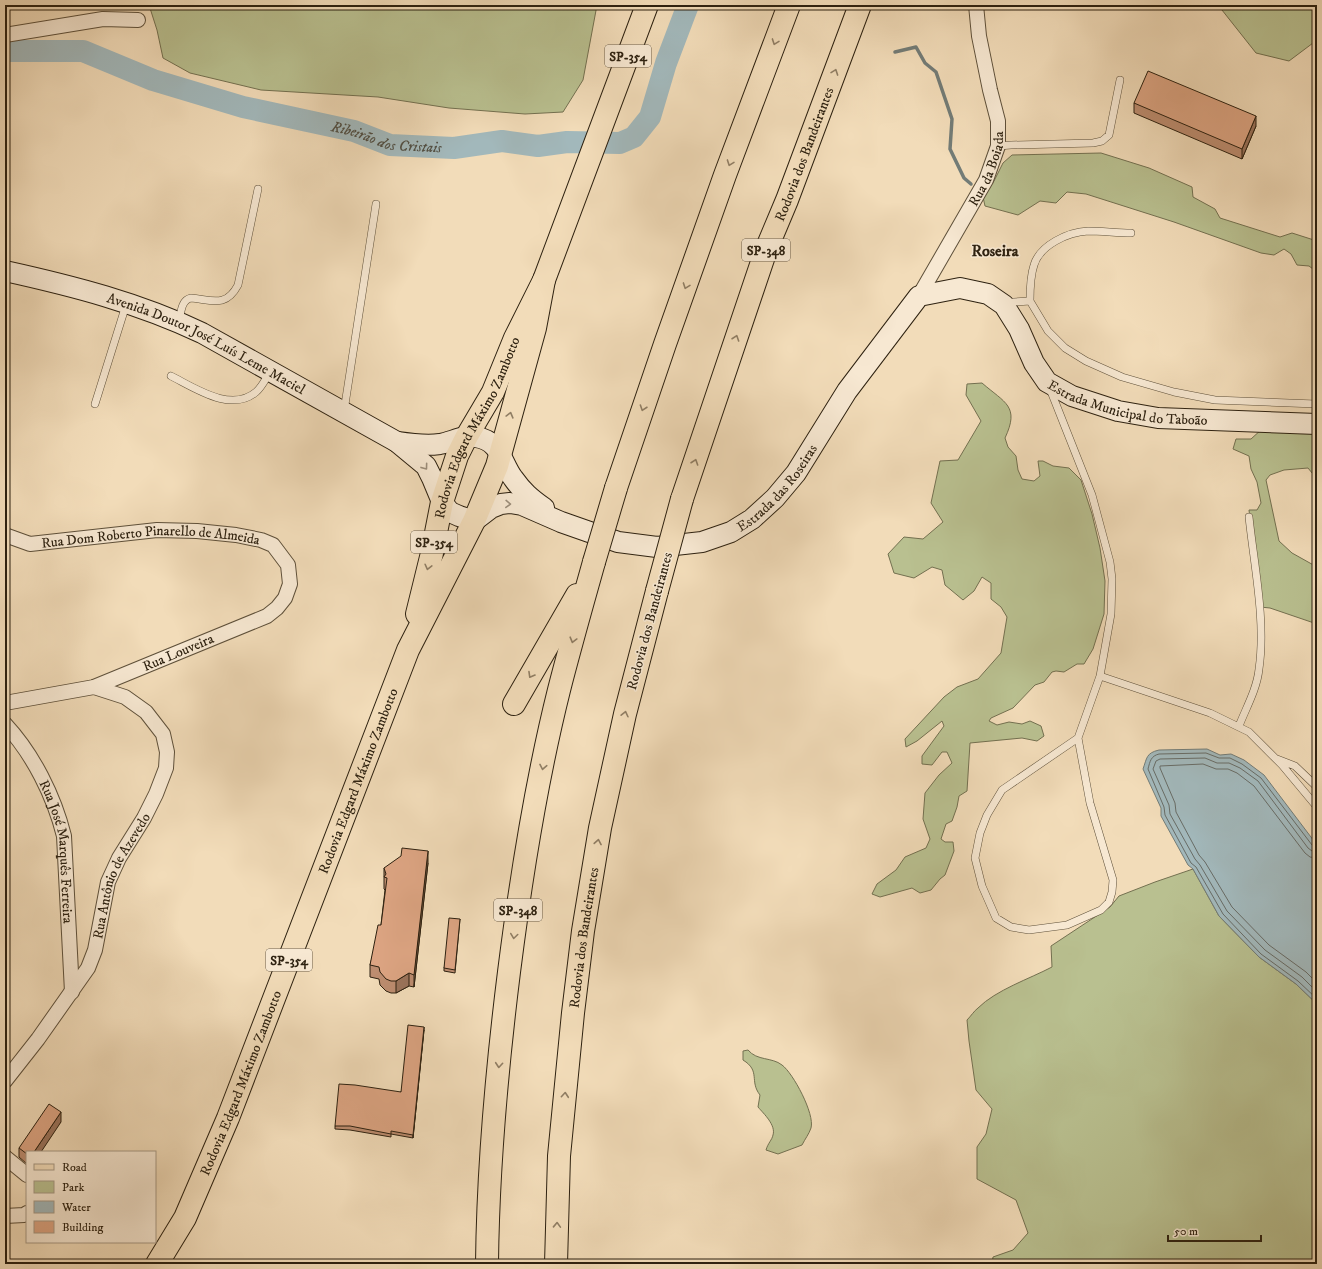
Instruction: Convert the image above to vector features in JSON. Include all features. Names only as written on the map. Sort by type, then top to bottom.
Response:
[{"type":"main road","name":"Rodovia Edgard Máximo Zambotto","points":[[408,650],[432,553],[442,502],[457,456],[493,392],[515,338],[544,280],[647,5]]},
{"type":"main road","name":"SP-348","points":[[487,1264],[488,1215],[501,1037],[528,842],[559,691],[593,565],[616,488],[667,336],[789,5]]},
{"type":"main road","name":"Rodovia dos Bandeirantes","points":[[556,1264],[560,1156],[573,1013],[583,931],[600,828],[625,714],[682,499],[766,250],[787,200],[860,5]]},
{"type":"main road","name":"Rodovia Edgard Máximo Zambotto","points":[[157,1264],[185,1218],[228,1118],[408,650],[474,521],[496,466],[535,328],[544,280]]},
{"type":"main road","points":[[514,704],[593,565]]},
{"type":"street","name":"Rua da Boiada","points":[[919,296],[986,180],[998,146],[998,121],[979,36],[976,5]]},
{"type":"street","points":[[5,35],[103,20],[138,20]]},
{"type":"street","name":"Avenida Doutor José Luís Leme Maciel","points":[[5,271],[54,282],[126,302],[179,322],[202,333],[397,442],[426,466],[442,502]]},
{"type":"street","name":"Estrada Municipal do Taboão","points":[[919,296],[960,288],[988,294],[1004,305],[1019,329],[1034,363],[1047,382],[1072,396],[1118,411],[1158,418],[1317,424]]},
{"type":"street","name":"Estrada das Roseiras","points":[[474,521],[491,508],[501,504],[510,504],[522,505],[561,522],[618,542],[657,547],[702,542],[731,532],[752,519],[775,498],[796,473],[847,391],[919,296]]},
{"type":"street","points":[[467,436],[486,440],[500,453]]},
{"type":"street","name":"Avenida Doutor José Luís Leme Maciel","points":[[397,442],[425,445],[441,444],[467,436]]},
{"type":"street","name":"Estrada das Roseiras","points":[[500,453],[512,476],[526,495],[561,522]]},
{"type":"street","points":[[442,502],[450,512],[474,521]]},
{"type":"street","name":"Rua Dom Roberto Pinarello de Almeida","points":[[5,535],[30,544],[157,530],[197,531],[236,535],[261,540],[273,545]]},
{"type":"street","name":"Rua Louveira","points":[[5,703],[94,686],[267,616],[277,608],[285,598],[290,584],[288,565],[273,545]]},
{"type":"street","name":"Rua Antônio de Azevedo","points":[[5,1081],[72,992],[92,960],[108,882],[119,858],[144,818],[156,794],[166,768],[167,752],[163,734],[146,712],[125,697],[94,686]]},
{"type":"street","name":"Rua José Marquês Ferreira","points":[[5,724],[12,731],[31,758],[48,790],[60,819],[64,836],[72,992]]},
{"type":"street","points":[[5,1157],[26,1173]]},
{"type":"street","points":[[5,1216],[24,1215],[26,1213]]},
{"type":"lane","points":[[998,146],[1093,143],[1102,141],[1109,135],[1120,80]]},
{"type":"lane","points":[[179,322],[183,302],[187,299],[191,298],[222,301],[234,294],[238,285],[258,189]]},
{"type":"lane","points":[[344,411],[376,204]]},
{"type":"lane","points":[[1131,233],[1087,231],[1064,236],[1042,252],[1034,263],[1030,276],[1030,302],[1048,331],[1066,348],[1086,361],[1122,377],[1174,392],[1215,400],[1316,404]]},
{"type":"lane","points":[[95,404],[126,302]]},
{"type":"lane","points":[[1004,305],[1014,302],[1030,302]]},
{"type":"lane","points":[[171,376],[219,399],[233,401],[247,398],[257,392],[270,372]]},
{"type":"lane","points":[[1047,382],[1092,495],[1110,562],[1112,579],[1112,614],[1100,676],[1078,738],[1090,803],[1112,880],[1112,892],[1109,902],[1101,910],[1067,925],[1029,930],[1011,927],[996,918],[982,886],[975,858],[980,833],[987,815],[1002,790],[1078,738]]},
{"type":"lane","points":[[1239,726],[1256,684],[1261,652],[1261,617],[1249,517]]},
{"type":"lane","points":[[1100,676],[1210,713],[1249,732],[1276,759],[1317,807]]},
{"type":"lane","points":[[1276,759],[1295,766],[1317,787]]},
{"type":"green space","points":[[149,5],[597,5],[583,80],[563,112],[525,114],[449,108],[378,97],[261,90],[190,73],[163,58],[157,30]]},
{"type":"green space","points":[[1218,5],[1317,5],[1317,40],[1289,61],[1256,53]]},
{"type":"green space","points":[[1101,153],[1149,168],[1192,187],[1193,197],[1215,209],[1220,218],[1280,237],[1292,233],[1317,241],[1317,272],[1309,266],[1297,265],[1291,254],[1284,249],[1274,255],[1261,253],[1174,222],[1086,194],[1067,192],[1056,203],[1040,201],[1018,215],[985,206],[983,197],[994,181],[1003,163],[1012,155]]},
{"type":"green space","points":[[982,383],[1008,406],[1011,419],[1005,438],[1008,447],[1016,456],[1018,470],[1022,479],[1034,481],[1040,476],[1038,461],[1043,461],[1053,466],[1069,468],[1081,480],[1092,514],[1100,548],[1105,581],[1104,614],[1093,649],[1084,664],[1077,664],[1064,672],[1052,672],[1044,682],[1035,685],[1013,708],[991,718],[989,721],[997,725],[1009,722],[1022,724],[1030,721],[1041,726],[1044,736],[1037,741],[1022,738],[970,743],[967,791],[959,796],[952,821],[946,824],[941,839],[945,842],[953,842],[954,851],[945,875],[931,890],[920,893],[912,888],[880,897],[872,894],[877,884],[896,870],[905,857],[926,848],[930,839],[923,819],[925,793],[939,775],[952,763],[947,752],[942,752],[932,765],[922,764],[922,756],[944,726],[942,721],[917,741],[906,747],[905,739],[944,697],[957,687],[978,679],[1001,653],[1007,617],[1001,607],[991,599],[991,583],[982,577],[974,591],[963,600],[945,585],[942,570],[932,567],[914,578],[894,573],[888,554],[904,537],[923,539],[943,522],[931,503],[940,461],[958,460],[981,421],[966,395],[967,384]]},
{"type":"green space","points":[[1262,429],[1317,429],[1317,479],[1308,468],[1284,470],[1270,475],[1266,480],[1279,541],[1292,553],[1317,567],[1317,624],[1270,608],[1260,607],[1249,510],[1257,510],[1261,503],[1257,482],[1251,469],[1249,456],[1233,449],[1236,439],[1251,439]]},
{"type":"green space","points":[[1193,869],[1219,916],[1259,957],[1296,984],[1317,1004],[1317,1264],[992,1264],[993,1257],[1013,1250],[1028,1233],[1016,1200],[977,1179],[977,1147],[986,1134],[992,1109],[976,1090],[967,1020],[977,1009],[994,996],[1013,985],[1052,967],[1051,946],[1110,907],[1119,896]]},
{"type":"green space","points":[[748,1050],[756,1056],[782,1065],[792,1076],[810,1113],[811,1128],[802,1145],[778,1154],[766,1150],[772,1137],[773,1127],[758,1107],[760,1095],[755,1085],[752,1068],[743,1060],[743,1051]]},
{"type":"water","points":[[1207,749],[1220,755],[1231,754],[1244,760],[1264,775],[1317,845],[1317,1004],[1296,984],[1259,957],[1219,916],[1193,869],[1188,865],[1161,816],[1161,808],[1143,769],[1149,754],[1159,750]]},
{"type":"building","points":[[1148,71],[1256,116],[1242,149],[1134,103]]},
{"type":"building","points":[[402,848],[428,851],[414,975],[409,973],[396,981],[391,981],[386,979],[380,972],[379,967],[370,965],[378,925],[381,925],[387,878],[384,877],[386,874],[384,868],[401,856]]},
{"type":"building","points":[[449,918],[460,919],[455,970],[444,968]]},
{"type":"building","points":[[408,1025],[424,1027],[413,1135],[391,1131],[391,1134],[350,1126],[335,1126],[339,1084],[401,1092]]},
{"type":"building","points":[[49,1104],[61,1112],[35,1151],[26,1151],[26,1153],[19,1148]]},
{"type":"waterway","name":"Ribeirão dos Cristais","points":[[5,51],[83,51],[153,80],[243,107],[354,131],[390,145],[454,148],[502,141],[538,146],[567,142],[620,143],[634,137],[650,117],[666,63],[688,5]]},
{"type":"waterway","points":[[895,52],[916,47],[925,63],[936,72],[952,119],[950,149],[964,178],[971,184]]},
{"type":"district","name":"Roseira","points":[[995,250]]}]
